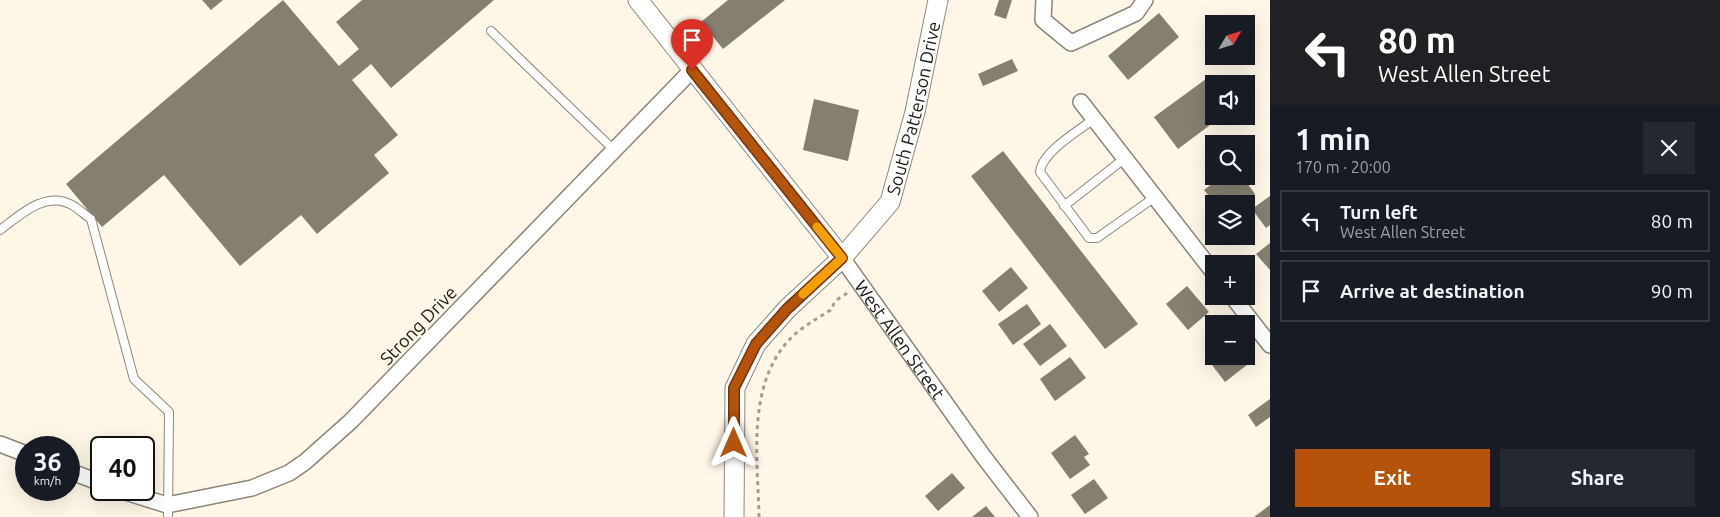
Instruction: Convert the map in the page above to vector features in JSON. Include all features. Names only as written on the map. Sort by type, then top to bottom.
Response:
[{"type":"street","name":"West Allen Street","points":[[638,0],[842,258],[983,456],[1030,517]]},
{"type":"street","name":"South Patterson Drive","points":[[734,517],[734,388],[756,344],[787,309],[842,258],[890,202],[915,112],[938,0]]},
{"type":"street","points":[[1044,0],[1043,20],[1071,44],[1136,13],[1145,0]]},
{"type":"street","name":"Strong Drive","points":[[144,501],[167,511],[252,488],[289,473],[305,462],[351,421],[692,70]]},
{"type":"street","points":[[1081,102],[1205,261]]},
{"type":"street","points":[[1239,305],[1270,345]]},
{"type":"street","points":[[0,444],[15,450]]},
{"type":"lane","points":[[491,31],[614,150]]},
{"type":"lane","points":[[1094,119],[1050,154],[1041,163],[1040,172],[1089,238],[1097,238],[1155,197]]},
{"type":"lane","points":[[1064,206],[1125,158]]},
{"type":"lane","points":[[0,230],[20,214],[46,200],[71,204],[91,219],[134,379],[169,412],[167,511]]},
{"type":"path","points":[[759,517],[757,426],[762,394],[773,364],[789,341],[812,321],[831,310],[836,301],[860,284]]},
{"type":"building","points":[[202,0],[223,0],[211,10]]},
{"type":"building","points":[[283,0],[339,66],[359,49],[336,22],[362,0],[494,0],[391,88],[371,64],[352,80],[398,135],[374,155],[389,173],[317,234],[301,215],[240,266],[164,175],[102,227],[66,184]]},
{"type":"building","points":[[728,0],[785,0],[723,49],[701,22]]},
{"type":"building","points":[[999,0],[1012,0],[1006,19],[994,15]]},
{"type":"building","points":[[1159,13],[1179,37],[1128,80],[1108,56]]},
{"type":"building","points":[[1012,59],[1018,71],[983,86],[978,74]]},
{"type":"building","points":[[1205,80],[1205,125],[1210,125],[1178,149],[1154,117]]},
{"type":"building","points":[[814,99],[859,110],[848,161],[803,150]]},
{"type":"building","points":[[1003,151],[1138,324],[1105,349],[971,176]]},
{"type":"building","points":[[1210,185],[1248,185],[1255,194],[1208,195],[1204,190]]},
{"type":"building","points":[[1270,196],[1270,225],[1266,228],[1255,213],[1255,207]]},
{"type":"building","points":[[1270,243],[1270,270],[1256,254]]},
{"type":"building","points":[[1011,267],[1028,288],[999,312],[982,291]]},
{"type":"building","points":[[1187,286],[1209,312],[1188,330],[1166,304]]},
{"type":"building","points":[[1027,304],[1041,324],[1013,345],[998,324]]},
{"type":"building","points":[[1050,324],[1067,346],[1040,366],[1023,344]]},
{"type":"building","points":[[1070,357],[1086,378],[1055,401],[1040,379]]},
{"type":"building","points":[[1212,365],[1247,365],[1225,382]]},
{"type":"building","points":[[1270,399],[1270,417],[1256,427],[1248,415]]},
{"type":"building","points":[[1075,435],[1089,454],[1084,457],[1090,465],[1070,479],[1051,453]]},
{"type":"building","points":[[952,473],[965,488],[938,511],[925,496]]},
{"type":"building","points":[[1094,479],[1108,498],[1085,514],[1071,495]]},
{"type":"building","points":[[1270,505],[1270,517],[1254,517]]},
{"type":"building","points":[[986,506],[995,517],[972,517]]},
{"type":"slow traffic","points":[[803,294],[842,258],[817,227]]},
{"type":"route","points":[[692,70],[842,258],[787,309],[756,344],[734,388],[734,443]]}]
